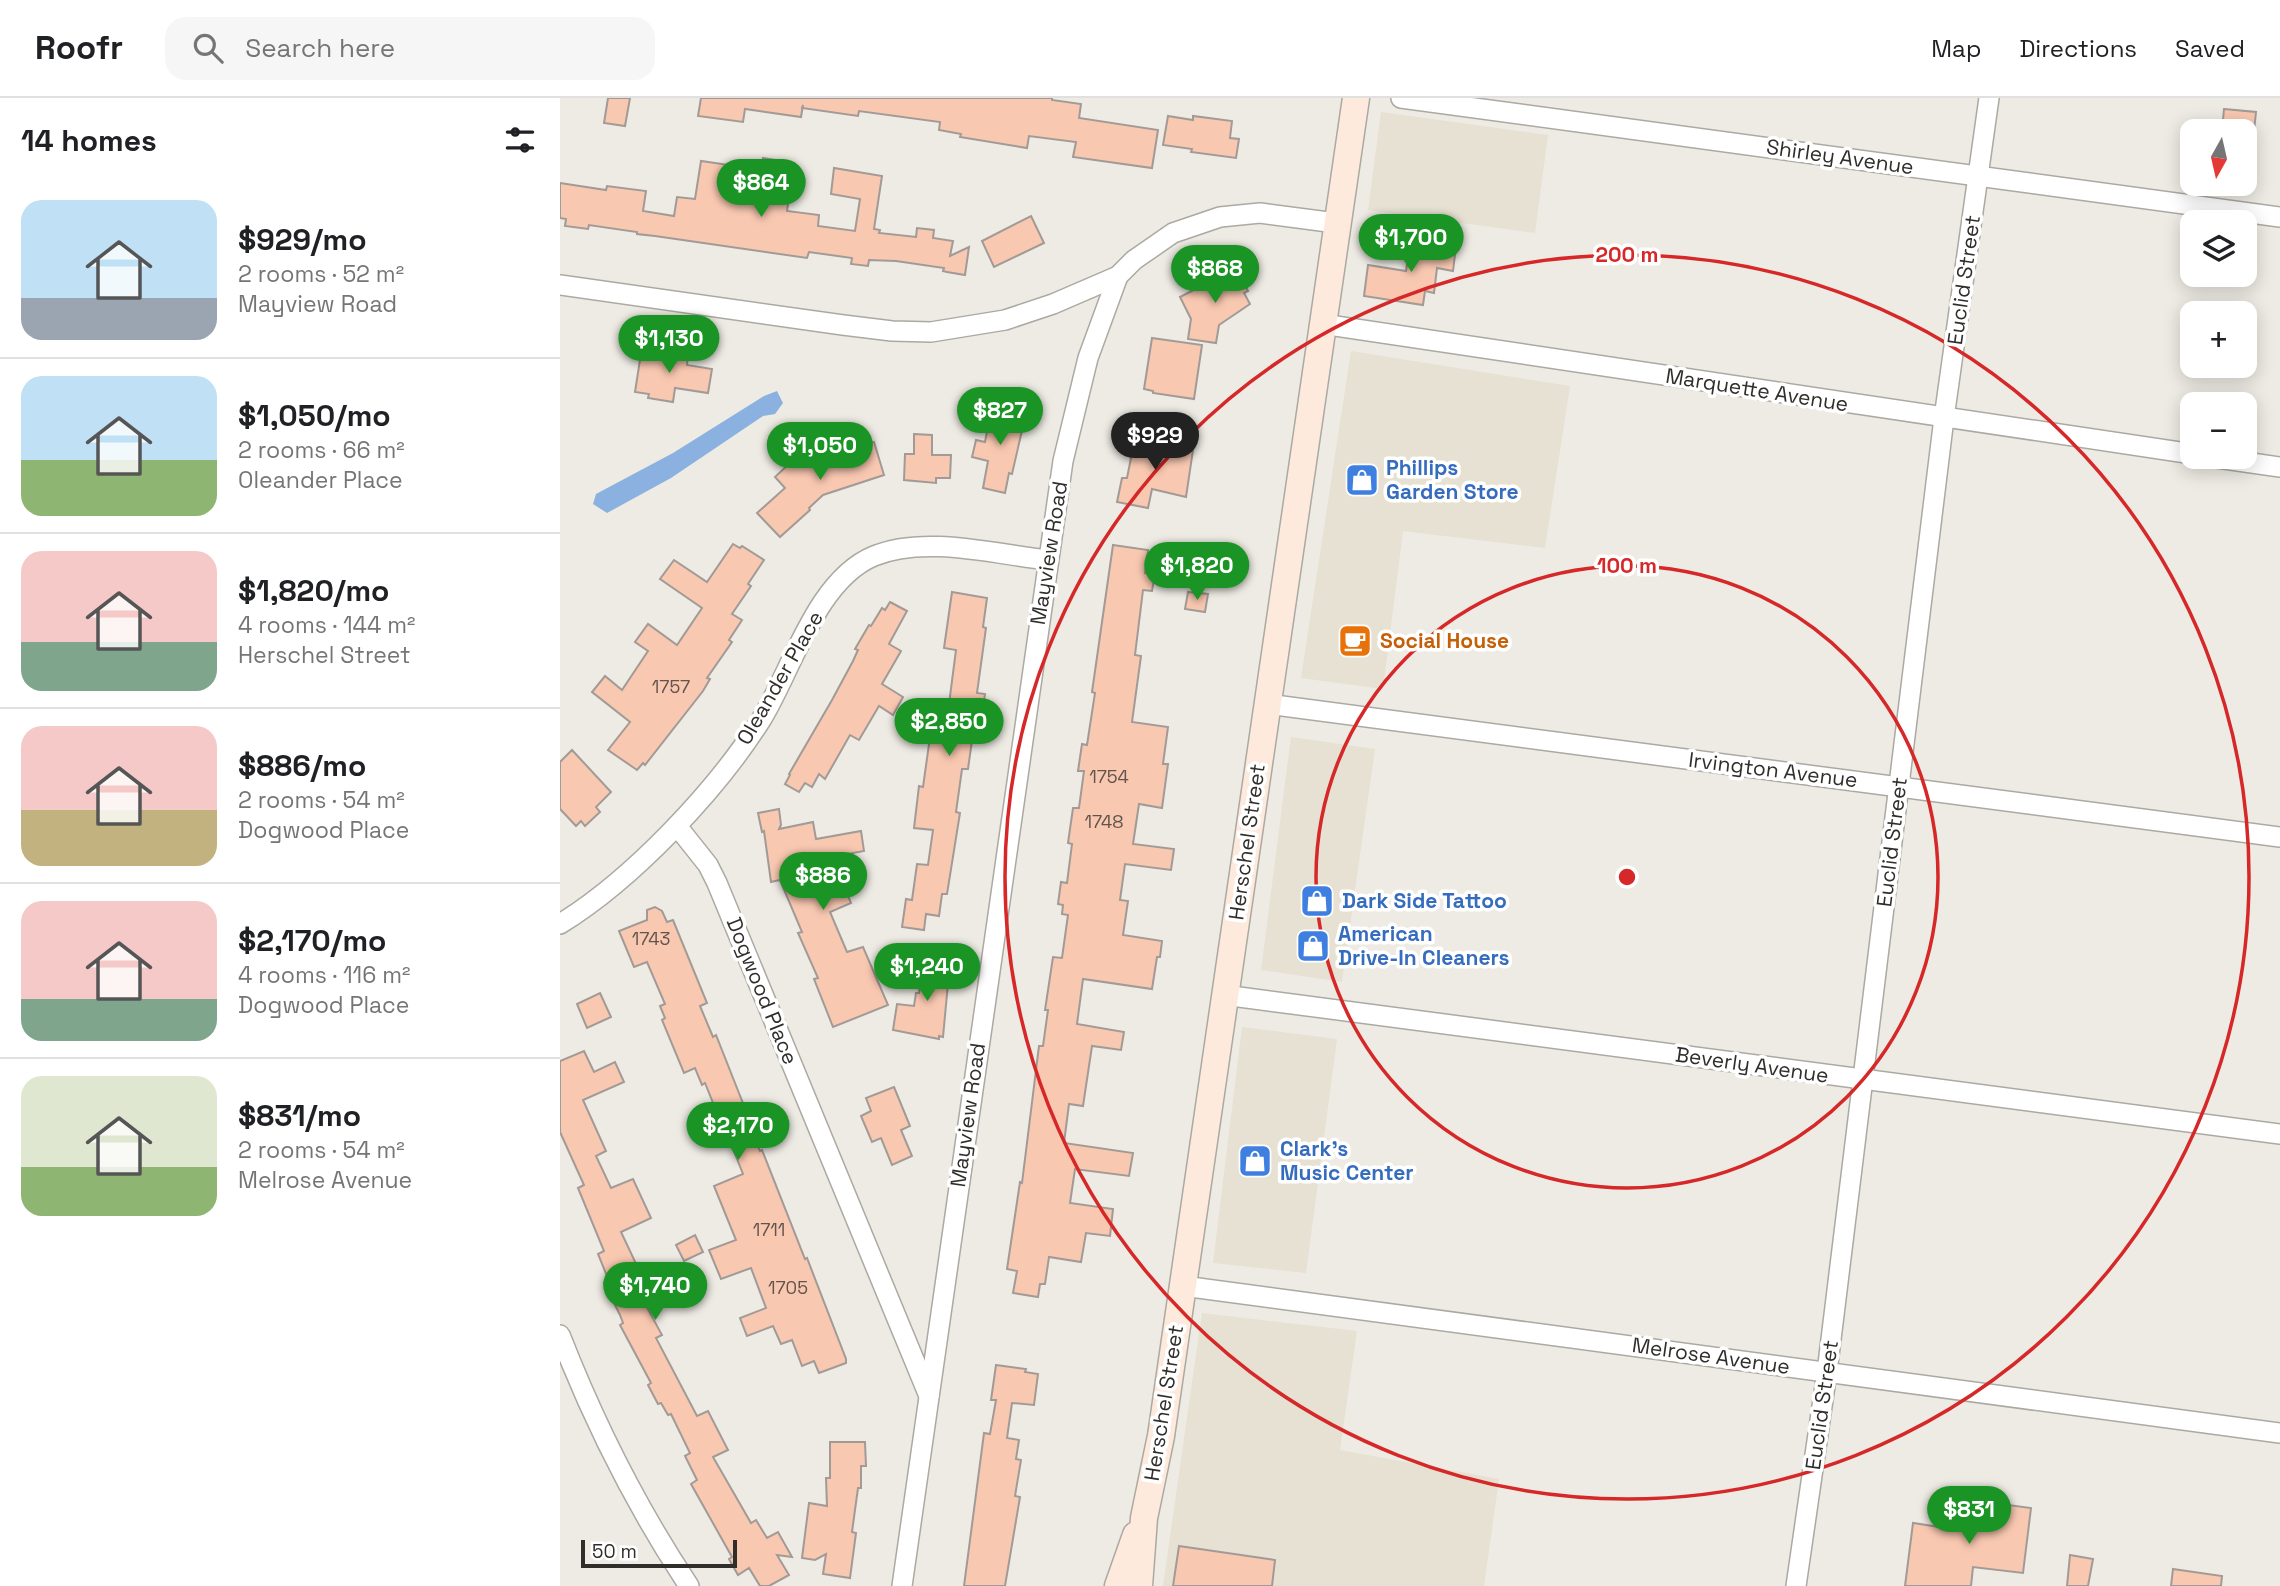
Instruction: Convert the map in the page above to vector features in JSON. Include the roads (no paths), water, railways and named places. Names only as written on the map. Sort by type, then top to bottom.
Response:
[{"type":"main road","name":"Herschel Street","points":[[1139,1586],[1144,1518],[1161,1436],[1356,98]]},
{"type":"main road","points":[[1118,1586],[1144,1518]]},
{"type":"street","name":"Shirley Avenue","points":[[1401,98],[2280,217]]},
{"type":"street","name":"Euclid Street","points":[[1796,1586],[1827,1372],[1944,418],[1989,98]]},
{"type":"street","points":[[560,285],[843,325],[931,332],[1005,320],[1053,304],[1118,276],[1141,254],[1173,233],[1220,217],[1260,213],[1336,223]]},
{"type":"street","name":"Mayview Road","points":[[902,1586],[1063,461],[1088,358],[1118,276]]},
{"type":"street","name":"Marquette Avenue","points":[[1322,324],[2180,452]]},
{"type":"street","points":[[2257,464],[2280,467]]},
{"type":"street","name":"Oleander Place","points":[[560,924],[622,877],[677,826],[761,720],[820,607],[852,569],[872,556],[912,545],[1047,560]]},
{"type":"street","name":"Irvington Avenue","points":[[1267,704],[2280,837]]},
{"type":"street","name":"Dogwood Place","points":[[677,826],[708,865],[718,883],[929,1397]]},
{"type":"street","name":"Beverly Avenue","points":[[1224,995],[2280,1134]]},
{"type":"street","name":"Melrose Avenue","points":[[1183,1286],[2280,1433]]},
{"type":"street","points":[[560,1335],[611,1451],[689,1586]]},
{"type":"water","points":[[777,391],[783,403],[775,414],[763,416],[671,478],[607,513],[593,504],[596,494],[673,453],[764,396]]},
{"type":"place","name":"Phillips Garden Store","points":[[1362,480]]},
{"type":"place","name":"Social House","points":[[1355,641]]},
{"type":"place","name":"Dark Side Tattoo","points":[[1317,901]]},
{"type":"place","name":"American Drive-In Cleaners","points":[[1313,946]]},
{"type":"place","name":"Clark's Music Center","points":[[1255,1161]]}]
